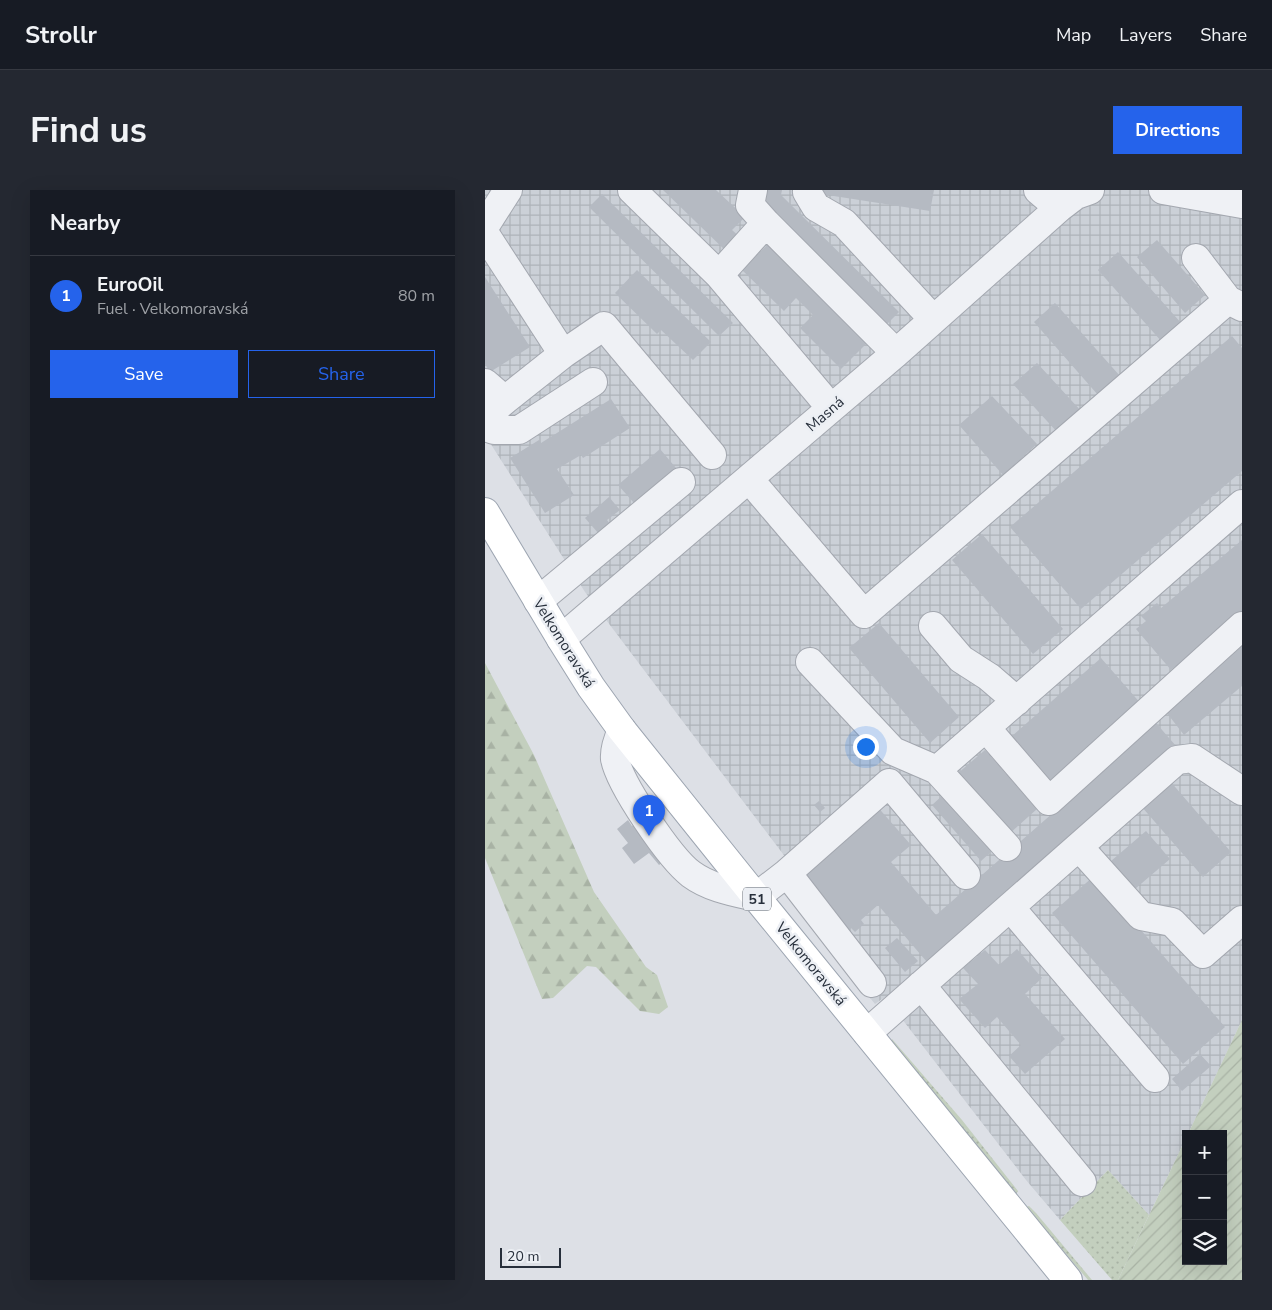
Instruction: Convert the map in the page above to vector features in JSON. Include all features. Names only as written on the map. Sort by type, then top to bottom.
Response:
[{"type":"main road","name":"Velkomoravská","points":[[485,512],[591,687],[622,730],[1069,1280]]},
{"type":"lane","points":[[485,226],[508,190]]},
{"type":"lane","points":[[632,190],[719,275],[831,408]]},
{"type":"lane","points":[[808,190],[807,192],[815,207],[844,223],[933,319]]},
{"type":"lane","points":[[1038,190],[1059,208]]},
{"type":"lane","name":"Masná","points":[[561,639],[896,353],[1059,208],[1076,195],[1090,190]]},
{"type":"lane","points":[[1163,190],[1242,204]]},
{"type":"lane","points":[[719,275],[752,202],[896,353]]},
{"type":"lane","points":[[485,234],[563,354]]},
{"type":"lane","points":[[749,479],[864,614],[1235,303],[1196,258]]},
{"type":"lane","points":[[593,382],[519,430],[494,430],[485,426],[491,412],[495,392],[563,354],[604,326],[712,455]]},
{"type":"lane","points":[[538,601],[681,482]]},
{"type":"lane","points":[[937,770],[1242,504]]},
{"type":"lane","points":[[933,626],[961,659],[989,677],[1017,701]]},
{"type":"lane","points":[[986,728],[1049,801],[1242,626]]},
{"type":"lane","points":[[810,662],[893,751],[937,770],[1007,847]]},
{"type":"lane","points":[[622,730],[616,745],[615,759],[623,782],[641,811],[675,858],[691,874],[712,886],[756,897],[787,873],[889,783],[966,875]]},
{"type":"lane","points":[[867,1033],[1177,760],[1192,758],[1242,791]]},
{"type":"lane","points":[[1079,847],[1141,916],[1172,922],[1203,954],[1242,920]]},
{"type":"lane","points":[[787,873],[872,983]]},
{"type":"lane","points":[[1010,908],[1155,1078]]},
{"type":"lane","points":[[921,985],[1082,1182]]},
{"type":"shaded area","points":[[485,190],[1242,190],[1242,1020],[1190,1130],[1182,1130],[1182,1146],[1149,1215],[1108,1170],[1060,1220],[1026,1180],[885,997],[875,1004],[769,872],[786,858],[585,592],[485,435]]},
{"type":"green space","points":[[485,663],[534,755],[594,892],[646,967],[657,975],[668,1007],[659,1014],[640,1011],[596,967],[587,966],[553,998],[542,999],[485,858]]},
{"type":"green space","points":[[1242,1020],[1242,1280],[1118,1280],[1182,1146],[1182,1265],[1227,1265],[1227,1130],[1190,1130]]},
{"type":"green space","points":[[892,1039],[962,1120],[1018,1191],[1016,1194],[890,1043]]},
{"type":"green space","points":[[1108,1170],[1149,1215],[1118,1280],[1112,1280],[1060,1220]]},
{"type":"green space","points":[[1029,1206],[1092,1280],[1088,1280],[1026,1207]]},
{"type":"building","points":[[663,190],[716,190],[745,217],[732,230],[742,239],[729,254]]},
{"type":"building","points":[[763,190],[782,190],[781,195],[899,312],[886,325],[762,201]]},
{"type":"building","points":[[822,190],[934,190],[930,211],[821,194]]},
{"type":"building","points":[[602,194],[733,323],[719,336],[589,207]]},
{"type":"building","points":[[1157,240],[1205,295],[1185,313],[1137,257]]},
{"type":"building","points":[[768,244],[867,343],[841,369],[800,328],[813,315],[796,298],[784,311],[742,270]]},
{"type":"building","points":[[1118,252],[1182,324],[1162,342],[1098,270]]},
{"type":"building","points":[[637,270],[711,342],[693,360],[661,330],[657,334],[615,293]]},
{"type":"building","points":[[485,277],[530,347],[490,372],[485,364]]},
{"type":"building","points":[[1055,303],[1120,376],[1098,395],[1034,322]]},
{"type":"building","points":[[1232,336],[1242,348],[1242,471],[1081,609],[1010,527]]},
{"type":"building","points":[[1037,363],[1082,412],[1058,433],[1013,384]]},
{"type":"building","points":[[992,396],[1037,444],[1003,475],[959,425]]},
{"type":"building","points":[[611,399],[630,428],[583,458],[581,455],[557,469],[574,495],[545,513],[510,458],[539,440],[541,443]]},
{"type":"building","points":[[660,449],[676,468],[634,503],[618,485]]},
{"type":"building","points":[[609,497],[620,510],[607,520],[610,524],[599,534],[585,518]]},
{"type":"building","points":[[982,534],[1063,629],[1033,654],[952,560]]},
{"type":"building","points":[[1242,540],[1242,611],[1171,670],[1136,629],[1146,621],[1141,616],[1157,603],[1161,608]]},
{"type":"building","points":[[879,623],[959,717],[930,743],[849,648]]},
{"type":"building","points":[[1242,643],[1242,686],[1184,735],[1163,708]]},
{"type":"building","points":[[1101,658],[1142,705],[1052,784],[1011,737]]},
{"type":"building","points":[[1156,723],[1176,746],[927,962],[878,905],[861,920],[864,924],[855,932],[851,928],[849,930],[798,871],[875,804],[911,845],[891,862],[936,915]]},
{"type":"building","points":[[985,750],[1037,809],[1009,834],[957,774]]},
{"type":"building","points":[[1170,781],[1231,852],[1203,877],[1141,806]]},
{"type":"building","points":[[943,795],[992,851],[981,861],[932,805]]},
{"type":"building","points":[[819,801],[825,808],[820,812],[814,805]]},
{"type":"building","points":[[654,809],[683,847],[659,865],[649,853],[634,864],[622,848],[628,843],[617,829],[628,820],[632,826]]},
{"type":"building","points":[[1146,831],[1170,859],[1128,895],[1104,867]]},
{"type":"building","points":[[1094,876],[1225,1027],[1183,1064],[1052,913]]},
{"type":"building","points":[[897,938],[918,961],[905,972],[885,948]]},
{"type":"building","points":[[1017,949],[1042,978],[1025,994],[1065,1039],[1025,1074],[1009,1056],[1021,1045],[997,1017],[985,1028],[959,999],[978,984],[963,968],[985,950],[999,965]]},
{"type":"building","points":[[1200,1054],[1211,1066],[1182,1091],[1172,1079]]},
{"type":"place","name":"EuroOil","points":[[649,836]]}]
